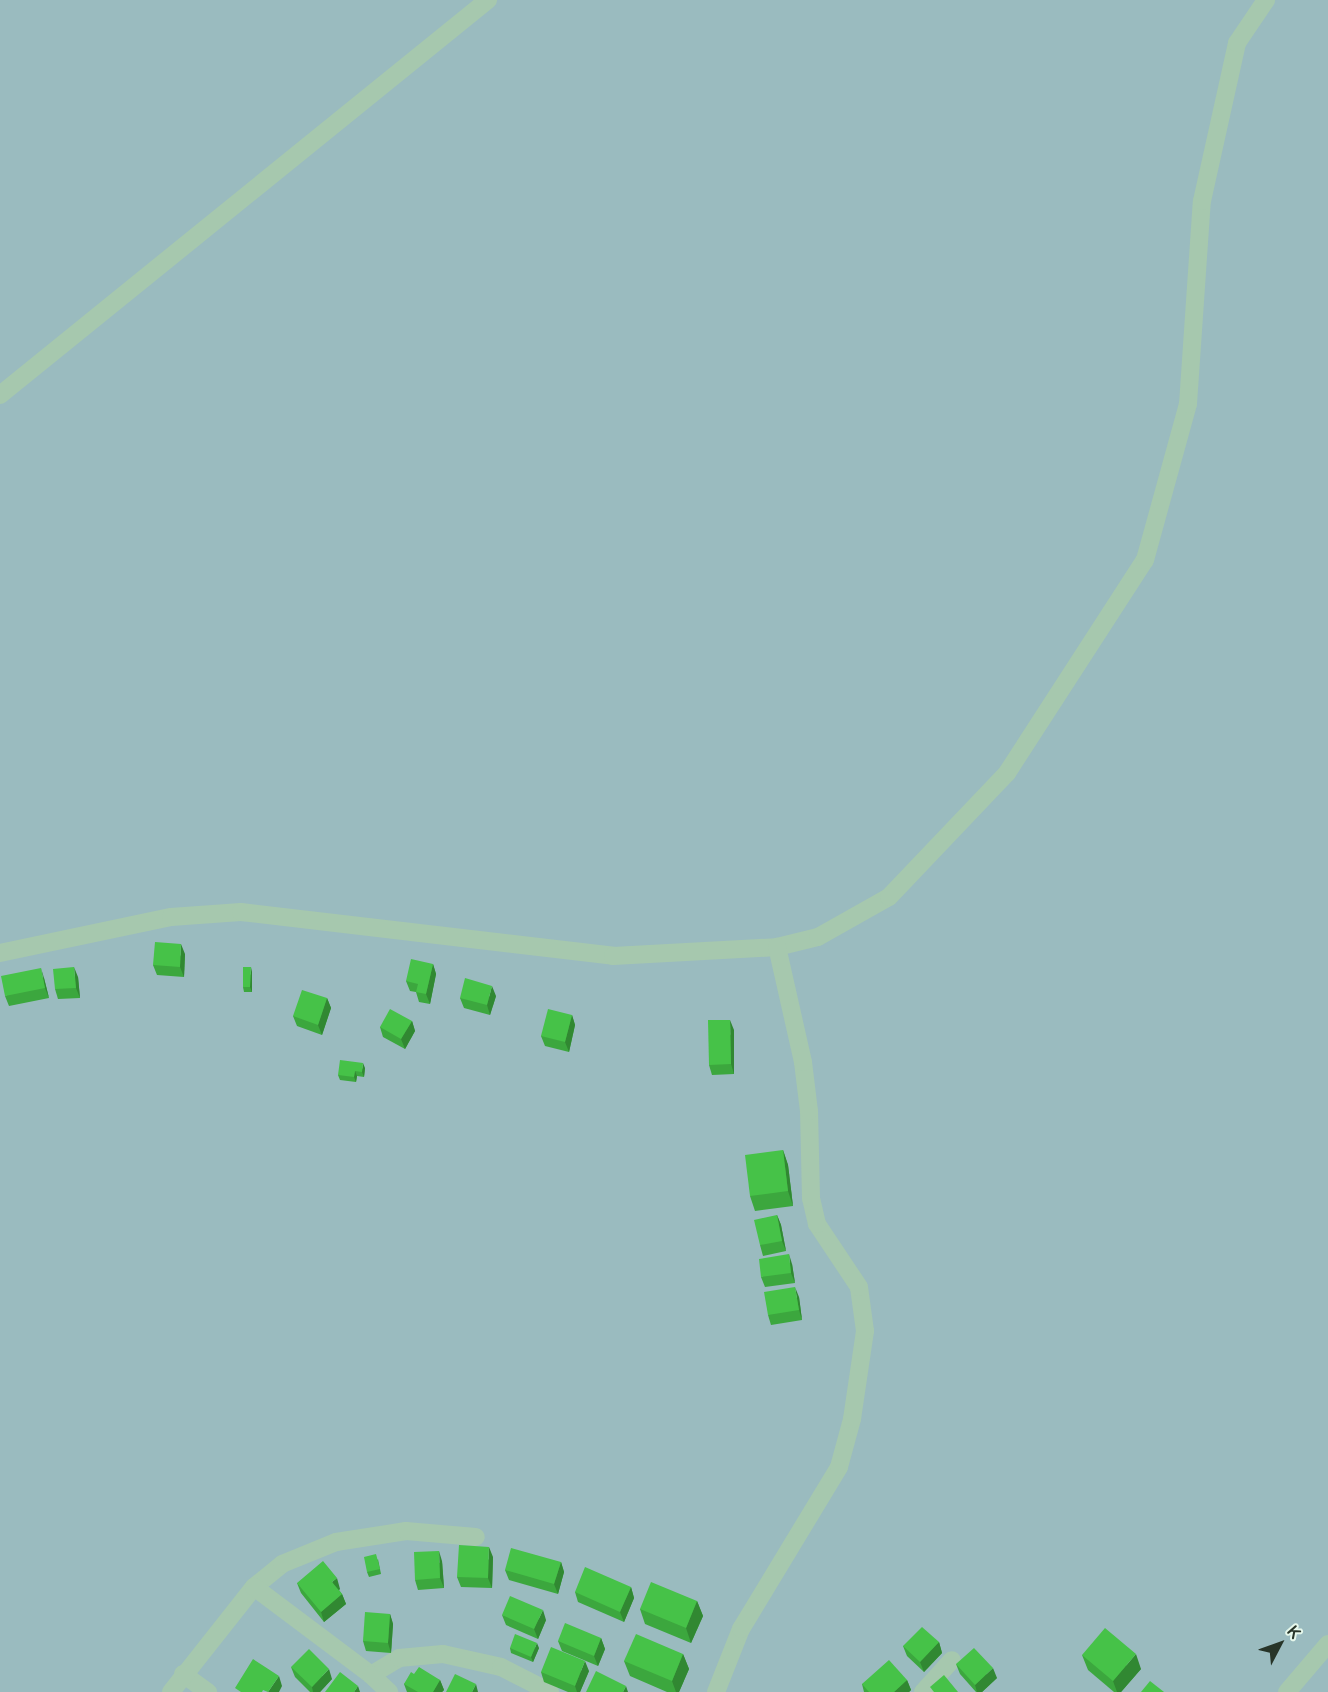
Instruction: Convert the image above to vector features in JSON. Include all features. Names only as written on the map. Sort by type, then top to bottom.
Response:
[{"type":"street","points":[[0,395],[488,0]]},
{"type":"street","points":[[0,953],[171,917],[240,912],[614,956],[777,947],[818,937],[889,897],[1007,773],[1145,560],[1188,404],[1207,178],[1237,43],[1266,0]]},
{"type":"street","points":[[716,1692],[741,1629],[839,1467],[852,1419],[865,1331],[859,1287],[817,1224],[811,1198],[805,1082],[777,947]]},
{"type":"street","points":[[171,1692],[254,1587],[282,1564],[336,1542],[406,1531],[476,1537]]},
{"type":"street","points":[[254,1587],[371,1675],[389,1692]]},
{"type":"street","points":[[1287,1692],[1328,1644]]},
{"type":"street","points":[[371,1675],[399,1658],[443,1654],[501,1667],[550,1692]]},
{"type":"street","points":[[923,1692],[952,1660]]},
{"type":"street","points":[[183,1674],[208,1692]]},
{"type":"shaded area","points":[[0,0],[1328,0],[1328,1692],[0,1692]]},
{"type":"building","points":[[155,942],[181,944],[180,967],[153,965]]},
{"type":"building","points":[[411,959],[433,964],[426,994],[416,992],[418,984],[406,981]]},
{"type":"building","points":[[74,967],[76,988],[55,989],[53,969]]},
{"type":"building","points":[[243,967],[251,967],[250,987],[243,987]]},
{"type":"building","points":[[41,968],[45,988],[5,996],[1,976]]},
{"type":"building","points":[[465,978],[492,986],[487,1005],[460,998]]},
{"type":"building","points":[[302,990],[327,998],[318,1025],[293,1016]]},
{"type":"building","points":[[390,1009],[412,1021],[401,1039],[380,1027]]},
{"type":"building","points":[[548,1009],[572,1015],[565,1042],[541,1036]]},
{"type":"building","points":[[708,1020],[730,1020],[731,1064],[709,1065]]},
{"type":"building","points":[[340,1060],[363,1063],[362,1072],[355,1071],[354,1077],[338,1075]]},
{"type":"building","points":[[783,1150],[788,1191],[750,1196],[745,1155]]},
{"type":"building","points":[[777,1215],[782,1241],[760,1245],[754,1220]]},
{"type":"building","points":[[789,1254],[791,1273],[761,1277],[759,1259]]},
{"type":"building","points":[[795,1287],[799,1310],[768,1315],[764,1292]]},
{"type":"building","points":[[459,1545],[489,1547],[488,1578],[457,1577]]},
{"type":"building","points":[[511,1548],[561,1562],[554,1584],[505,1570]]},
{"type":"building","points":[[439,1551],[440,1578],[415,1580],[414,1552]]},
{"type":"building","points":[[376,1554],[380,1569],[367,1572],[364,1557]]},
{"type":"building","points":[[323,1561],[337,1578],[332,1582],[342,1594],[321,1612],[297,1583]]},
{"type":"building","points":[[585,1567],[631,1587],[620,1612],[575,1592]]},
{"type":"building","points":[[651,1582],[697,1601],[686,1628],[640,1609]]},
{"type":"building","points":[[510,1596],[543,1610],[534,1629],[502,1615]]},
{"type":"building","points":[[365,1612],[390,1614],[388,1643],[363,1641]]},
{"type":"building","points":[[565,1623],[601,1638],[594,1656],[558,1641]]},
{"type":"building","points":[[922,1627],[939,1642],[920,1662],[903,1646]]},
{"type":"building","points":[[1105,1628],[1136,1654],[1113,1681],[1082,1655]]},
{"type":"building","points":[[515,1634],[537,1643],[531,1657],[510,1648]]},
{"type":"building","points":[[636,1634],[683,1654],[672,1681],[624,1661]]},
{"type":"building","points":[[551,1647],[585,1661],[575,1686],[541,1672]]},
{"type":"building","points":[[974,1648],[993,1668],[975,1685],[956,1664]]},
{"type":"building","points":[[309,1649],[329,1669],[312,1687],[291,1667]]},
{"type":"building","points":[[253,1659],[279,1676],[268,1692],[263,1690],[262,1692],[241,1692],[235,1688]]},
{"type":"building","points":[[889,1660],[907,1680],[894,1692],[869,1692],[862,1684]]},
{"type":"building","points":[[419,1667],[440,1680],[433,1692],[418,1692],[404,1684],[411,1672],[414,1674]]},
{"type":"building","points":[[596,1671],[626,1686],[623,1692],[586,1692]]},
{"type":"building","points":[[340,1672],[358,1686],[354,1692],[325,1692]]},
{"type":"building","points":[[455,1674],[476,1684],[472,1692],[446,1692]]},
{"type":"building","points":[[944,1675],[958,1692],[934,1692],[930,1687]]},
{"type":"building","points":[[1150,1681],[1164,1692],[1141,1692]]}]
